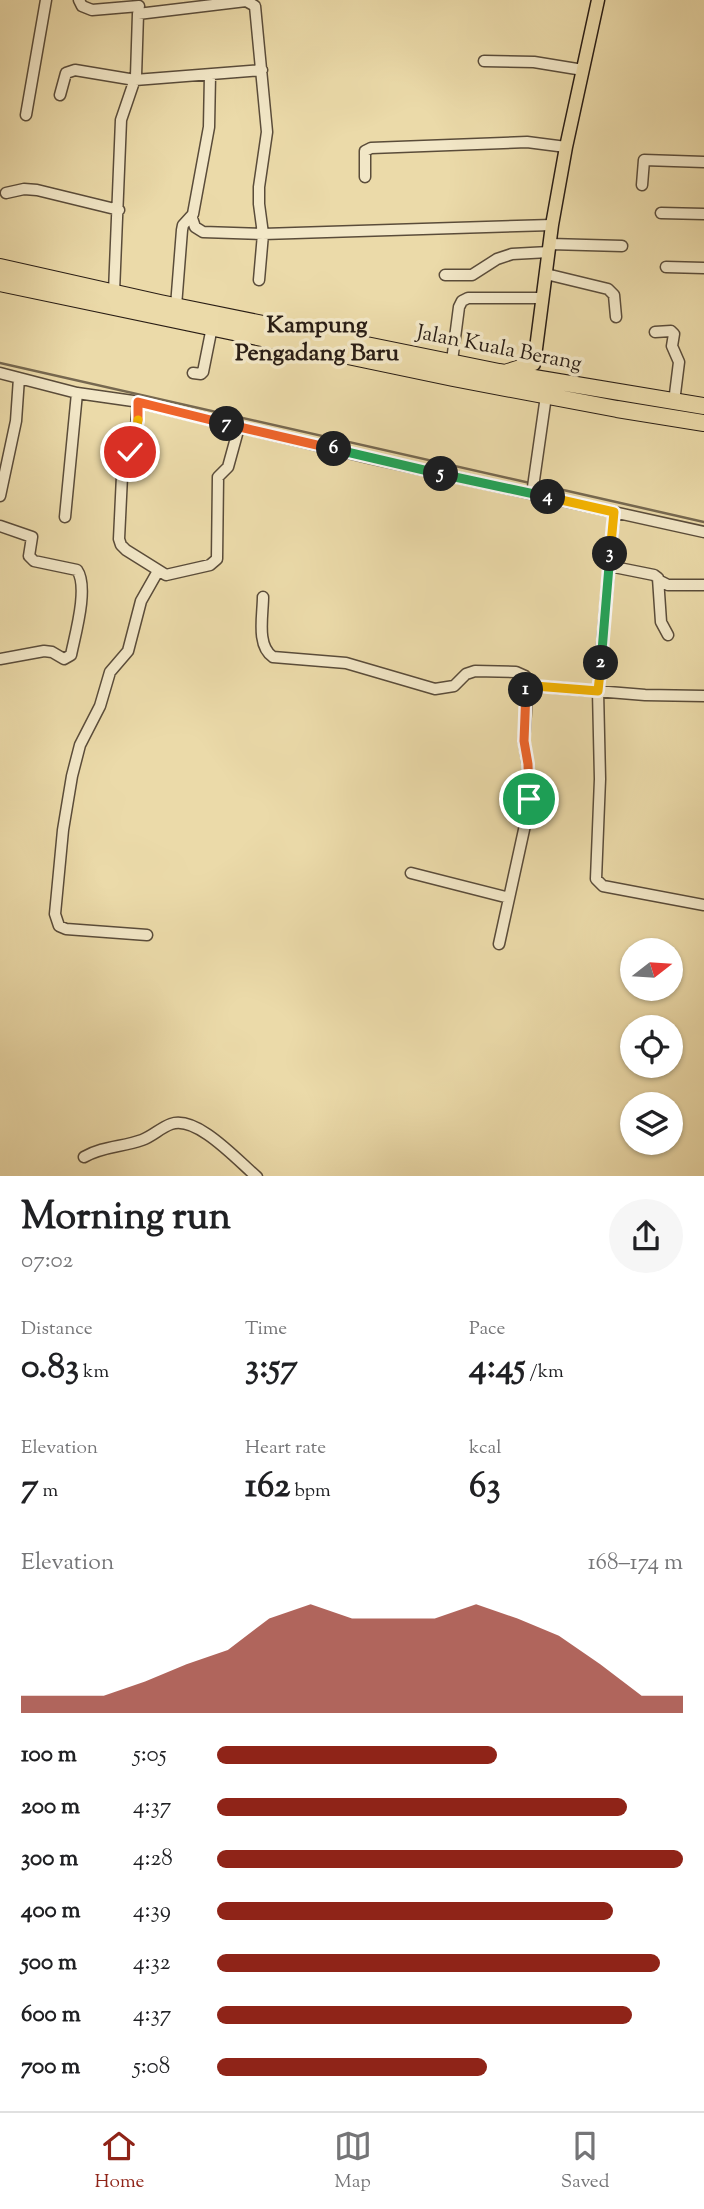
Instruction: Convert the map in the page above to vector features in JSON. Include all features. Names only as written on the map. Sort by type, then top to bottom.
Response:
[{"type":"highway","name":"Jalan Kuala Berang","points":[[0,267],[453,370],[489,391],[537,389],[561,383],[704,407]]},
{"type":"highway","name":"Jalan Kuala Berang","points":[[0,283],[212,327],[453,370],[499,372],[593,410],[617,409],[704,424]]},
{"type":"highway","points":[[499,372],[521,369],[538,357],[547,374],[561,383]]},
{"type":"main road","points":[[537,389],[540,327],[552,225],[598,0]]},
{"type":"street","points":[[26,115],[46,0]]},
{"type":"street","points":[[79,0],[82,6],[92,10],[251,2],[255,6],[267,132],[258,204],[264,234],[259,280]]},
{"type":"street","points":[[114,292],[121,120],[135,80],[139,7]]},
{"type":"street","points":[[484,61],[534,62],[583,70]]},
{"type":"street","points":[[60,95],[64,76],[70,71],[135,80],[262,70]]},
{"type":"street","points":[[209,75],[209,127],[192,218],[195,227],[203,232],[264,234],[552,225]]},
{"type":"street","points":[[365,177],[365,151],[370,148],[527,142],[566,147]]},
{"type":"street","points":[[642,185],[644,160],[704,162]]},
{"type":"street","points":[[6,193],[24,189],[37,190],[119,210]]},
{"type":"street","points":[[661,213],[704,214]]},
{"type":"street","points":[[176,306],[182,230],[183,225],[192,218]]},
{"type":"street","points":[[445,275],[472,275],[497,259],[512,254],[549,248],[622,246]]},
{"type":"street","points":[[666,267],[704,268]]},
{"type":"street","points":[[546,274],[608,289],[614,295],[616,317]]},
{"type":"street","points":[[453,370],[459,307],[462,301],[468,298],[543,298]]},
{"type":"street","points":[[193,373],[203,372],[212,327]]},
{"type":"street","points":[[655,332],[671,331],[674,334],[672,346],[679,362],[674,402]]},
{"type":"street","points":[[0,373],[76,393],[138,402],[239,427],[533,486],[614,512],[704,532]]},
{"type":"street","points":[[0,496],[18,411],[19,378]]},
{"type":"street","points":[[533,486],[537,389]]},
{"type":"street","points":[[65,517],[76,393]]},
{"type":"street","points":[[138,402],[135,439],[122,477],[119,539],[126,550],[158,571],[172,575],[210,565],[217,559],[218,477],[228,467],[239,427]]},
{"type":"street","points":[[614,512],[598,691],[600,779],[596,879],[603,886],[704,905]]},
{"type":"street","points":[[0,526],[32,537],[29,556],[34,561],[77,570],[81,578],[80,615],[71,655],[64,659],[44,651],[0,659]]},
{"type":"street","points":[[609,566],[654,575],[668,585],[704,585]]},
{"type":"street","points":[[147,935],[66,929],[60,926],[55,914],[63,830],[80,745],[100,706],[110,672],[128,651],[141,601],[158,571]]},
{"type":"street","points":[[660,581],[661,622],[668,635]]},
{"type":"street","points":[[262,597],[263,641],[266,651],[273,657],[346,663],[435,689],[454,686],[466,674],[475,671],[516,672],[525,676],[535,686],[645,695],[704,696]]},
{"type":"street","points":[[499,944],[529,799],[524,741],[528,681]]},
{"type":"street","points":[[411,873],[509,898]]},
{"type":"street","points":[[85,1157],[103,1148],[145,1140],[170,1124],[186,1122],[204,1132],[256,1176]]},
{"type":"waterway","points":[[0,363],[530,483]]},
{"type":"waterway","points":[[537,484],[704,522]]},
{"type":"district","name":"Kampung Pengadang Baru","points":[[317,340]]},
{"type":"route","points":[[130,452],[138,428],[138,402],[369,458],[614,512],[598,691],[535,686],[528,681],[524,741],[529,799]]}]
